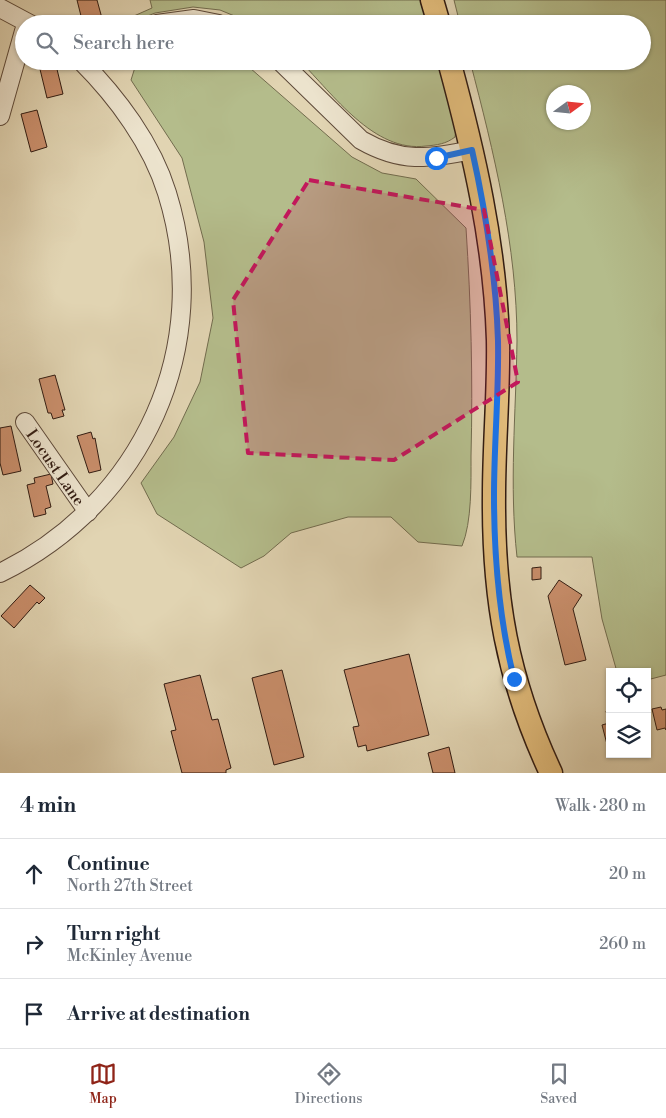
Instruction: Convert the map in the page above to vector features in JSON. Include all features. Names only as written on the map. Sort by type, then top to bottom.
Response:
[{"type":"main road","points":[[432,0],[436,15]]},
{"type":"main road","points":[[451,70],[472,150],[489,234],[495,294],[498,391],[494,494],[499,608],[517,690],[551,773]]},
{"type":"street","points":[[0,8],[15,17]]},
{"type":"street","points":[[0,116],[15,65]]},
{"type":"street","points":[[0,573],[47,547],[88,512],[112,486],[130,462],[150,427],[166,386],[181,318],[181,280],[178,244],[167,193],[137,130],[93,70]]},
{"type":"street","points":[[289,70],[361,140],[376,149],[401,157],[421,159],[472,150]]},
{"type":"street","name":"Locust Lane","points":[[25,422],[88,512]]},
{"type":"highlighted area","points":[[309,180],[484,210],[518,382],[394,460],[248,453],[233,300]]},
{"type":"green space","points":[[150,0],[420,0],[424,15],[232,15],[220,10],[193,7],[150,15],[136,15],[152,8]]},
{"type":"green space","points":[[454,0],[666,0],[666,675],[651,679],[651,668],[616,668],[602,619],[592,557],[517,557],[513,503],[517,341],[516,305],[508,235],[495,165],[472,70],[651,70],[651,15],[458,15]]},
{"type":"green space","points":[[134,70],[252,70],[352,157],[382,173],[416,179],[466,228],[472,399],[470,502],[468,525],[462,546],[418,542],[391,517],[348,517],[291,533],[264,556],[241,568],[157,514],[141,483],[174,437],[200,382],[213,318],[204,242],[182,158],[131,80]]},
{"type":"green space","points":[[309,70],[440,70],[456,129],[455,137],[438,145],[407,146],[389,140],[372,131],[341,104]]},
{"type":"building","points":[[77,0],[97,0],[101,15],[81,15]]},
{"type":"building","points":[[40,70],[57,70],[63,94],[47,98]]},
{"type":"building","points":[[37,110],[47,147],[31,152],[21,114]]},
{"type":"building","points":[[55,375],[65,410],[62,410],[64,416],[53,419],[51,413],[48,413],[39,379]]},
{"type":"building","points":[[11,426],[21,471],[3,475],[0,463],[0,428]]},
{"type":"building","points":[[91,432],[93,439],[95,438],[101,470],[89,473],[77,436]]},
{"type":"building","points":[[51,474],[53,484],[46,486],[51,507],[45,509],[46,514],[34,517],[27,485],[35,483],[34,478]]},
{"type":"building","points":[[541,567],[541,579],[532,580],[532,568]]},
{"type":"building","points":[[559,580],[582,595],[573,609],[586,660],[565,665],[548,596]]},
{"type":"building","points":[[30,585],[45,598],[39,604],[37,602],[14,628],[1,616]]},
{"type":"building","points":[[409,654],[429,735],[367,751],[366,745],[358,747],[353,727],[359,726],[344,670]]},
{"type":"building","points":[[282,670],[304,757],[274,765],[252,678]]},
{"type":"building","points":[[200,675],[212,720],[218,719],[231,768],[226,770],[226,773],[182,773],[171,731],[176,730],[164,684]]},
{"type":"building","points":[[661,707],[662,710],[666,709],[666,730],[665,728],[657,730],[652,709]]},
{"type":"building","points":[[606,724],[606,740],[602,725]]},
{"type":"building","points":[[449,747],[455,773],[433,773],[428,753]]},
{"type":"route","points":[[436,158],[472,150],[490,244],[498,340],[494,494],[496,574],[499,608],[514,679]]}]
